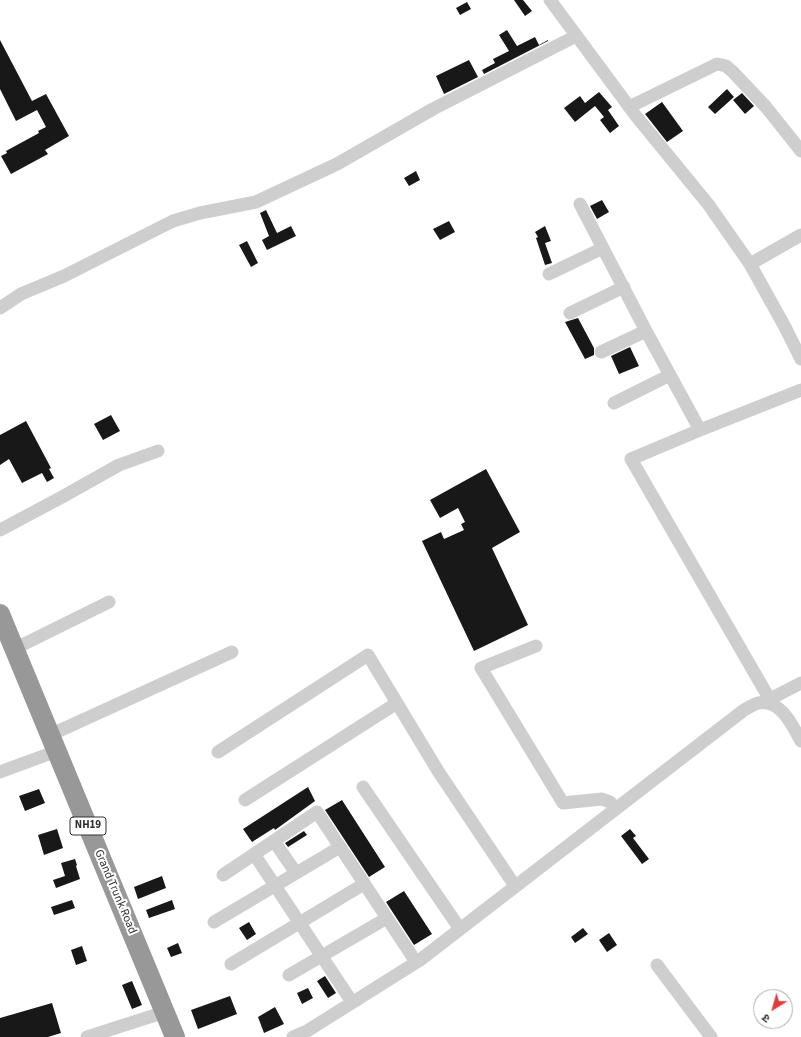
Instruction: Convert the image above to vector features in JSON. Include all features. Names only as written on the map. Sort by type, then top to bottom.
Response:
[{"type":"highway","name":"Grand Trunk Road","points":[[0,614],[175,1037]]},
{"type":"street","points":[[550,0],[629,107],[708,204],[750,264],[801,359]]},
{"type":"street","points":[[0,308],[21,294],[64,276],[173,221],[200,213],[256,202],[337,164],[433,109],[576,36]]},
{"type":"street","points":[[629,107],[716,64],[726,66],[766,107],[801,151]]},
{"type":"street","points":[[580,204],[646,331],[700,430]]},
{"type":"street","points":[[750,264],[801,235]]},
{"type":"street","points":[[548,274],[603,248]]},
{"type":"street","points":[[570,313],[624,287]]},
{"type":"street","points":[[601,352],[646,331]]},
{"type":"street","points":[[614,403],[670,375]]},
{"type":"street","points":[[801,390],[631,459],[772,702],[784,713],[801,740]]},
{"type":"street","points":[[0,530],[119,466],[158,451]]},
{"type":"street","points":[[14,649],[109,602]]},
{"type":"street","points":[[536,646],[481,668],[563,803],[602,799],[610,802],[616,809]]},
{"type":"street","points":[[0,772],[53,743],[232,652]]},
{"type":"street","points":[[218,752],[368,656],[438,772],[515,886]]},
{"type":"street","points":[[293,1037],[307,1031],[416,962],[744,710],[758,703],[772,702],[801,683]]},
{"type":"street","points":[[245,800],[397,703]]},
{"type":"street","points":[[363,787],[460,929]]},
{"type":"street","points":[[223,875],[317,812],[416,962]]},
{"type":"street","points":[[274,841],[296,873]]},
{"type":"street","points":[[214,922],[340,847]]},
{"type":"street","points":[[254,854],[352,1002]]},
{"type":"street","points":[[231,964],[364,884]]},
{"type":"street","points":[[289,975],[387,918]]},
{"type":"street","points":[[657,965],[711,1037]]},
{"type":"street","points":[[87,1037],[165,1012]]},
{"type":"building","points":[[514,0],[523,0],[532,11],[525,16]]},
{"type":"building","points":[[467,2],[471,9],[460,15],[456,8]]},
{"type":"building","points":[[507,30],[517,46],[535,37],[539,45],[548,41],[484,74],[482,70],[495,63],[493,59],[509,51],[499,35]]},
{"type":"building","points":[[0,40],[32,101],[46,94],[69,136],[45,150],[48,154],[11,174],[1,156],[7,153],[6,151],[39,133],[38,131],[46,127],[37,110],[16,121],[0,89]]},
{"type":"building","points":[[469,60],[478,77],[444,94],[436,76]]},
{"type":"building","points":[[727,89],[734,97],[715,114],[708,107]]},
{"type":"building","points":[[599,92],[612,107],[608,110],[619,126],[610,133],[600,120],[604,117],[595,106],[575,122],[564,108],[580,96],[585,103]]},
{"type":"building","points":[[742,93],[754,106],[745,114],[733,100]]},
{"type":"building","points":[[662,102],[683,131],[667,142],[645,114]]},
{"type":"building","points":[[416,171],[420,180],[409,186],[404,178]]},
{"type":"building","points":[[602,200],[609,212],[597,219],[590,206]]},
{"type":"building","points":[[266,210],[277,233],[291,226],[296,236],[267,250],[262,240],[269,236],[260,213]]},
{"type":"building","points":[[449,221],[455,232],[440,240],[433,229]]},
{"type":"building","points":[[545,226],[551,241],[545,243],[552,263],[545,265],[536,238],[538,237],[535,232]]},
{"type":"building","points":[[247,241],[258,263],[251,267],[239,245]]},
{"type":"building","points":[[578,318],[594,348],[594,355],[585,359],[565,322]]},
{"type":"building","points":[[630,347],[639,366],[619,374],[611,356]]},
{"type":"building","points":[[111,415],[120,431],[103,440],[94,424]]},
{"type":"building","points":[[26,421],[51,468],[49,469],[54,478],[47,482],[42,473],[22,483],[9,459],[0,465],[0,435]]},
{"type":"building","points":[[486,469],[520,532],[492,548],[528,625],[474,651],[422,541],[441,532],[444,539],[464,530],[461,524],[465,522],[458,508],[440,518],[430,500]]},
{"type":"building","points":[[308,787],[315,801],[275,830],[274,828],[252,842],[243,829]]},
{"type":"building","points":[[39,789],[45,803],[25,811],[19,796]]},
{"type":"building","points":[[342,800],[385,867],[369,877],[325,810]]},
{"type":"building","points":[[57,829],[63,848],[44,855],[38,835]]},
{"type":"building","points":[[630,829],[636,836],[633,838],[649,859],[642,864],[621,836]]},
{"type":"building","points":[[304,831],[307,835],[288,847],[285,843]]},
{"type":"building","points":[[75,859],[80,879],[56,888],[53,880],[65,876],[61,863]]},
{"type":"building","points":[[162,876],[166,888],[138,899],[134,887]]},
{"type":"building","points":[[404,891],[432,934],[414,945],[386,902]]},
{"type":"building","points":[[72,900],[75,908],[54,915],[51,907]]},
{"type":"building","points":[[172,900],[175,909],[149,918],[146,910]]},
{"type":"building","points":[[249,922],[256,934],[247,940],[239,928]]},
{"type":"building","points":[[583,928],[588,934],[575,943],[571,937]]},
{"type":"building","points":[[609,933],[617,945],[607,952],[599,940]]},
{"type":"building","points":[[178,943],[182,953],[171,957],[167,948]]},
{"type":"building","points":[[82,946],[87,961],[76,965],[71,950]]},
{"type":"building","points":[[325,976],[336,993],[328,998],[317,981]]},
{"type":"building","points":[[132,981],[142,1005],[132,1009],[122,985]]},
{"type":"building","points":[[308,988],[313,998],[302,1004],[297,993]]},
{"type":"building","points":[[230,996],[237,1014],[198,1029],[191,1010]]},
{"type":"building","points":[[52,1003],[61,1033],[48,1037],[0,1037],[0,1018]]},
{"type":"building","points":[[275,1007],[284,1024],[264,1033],[258,1017]]}]
